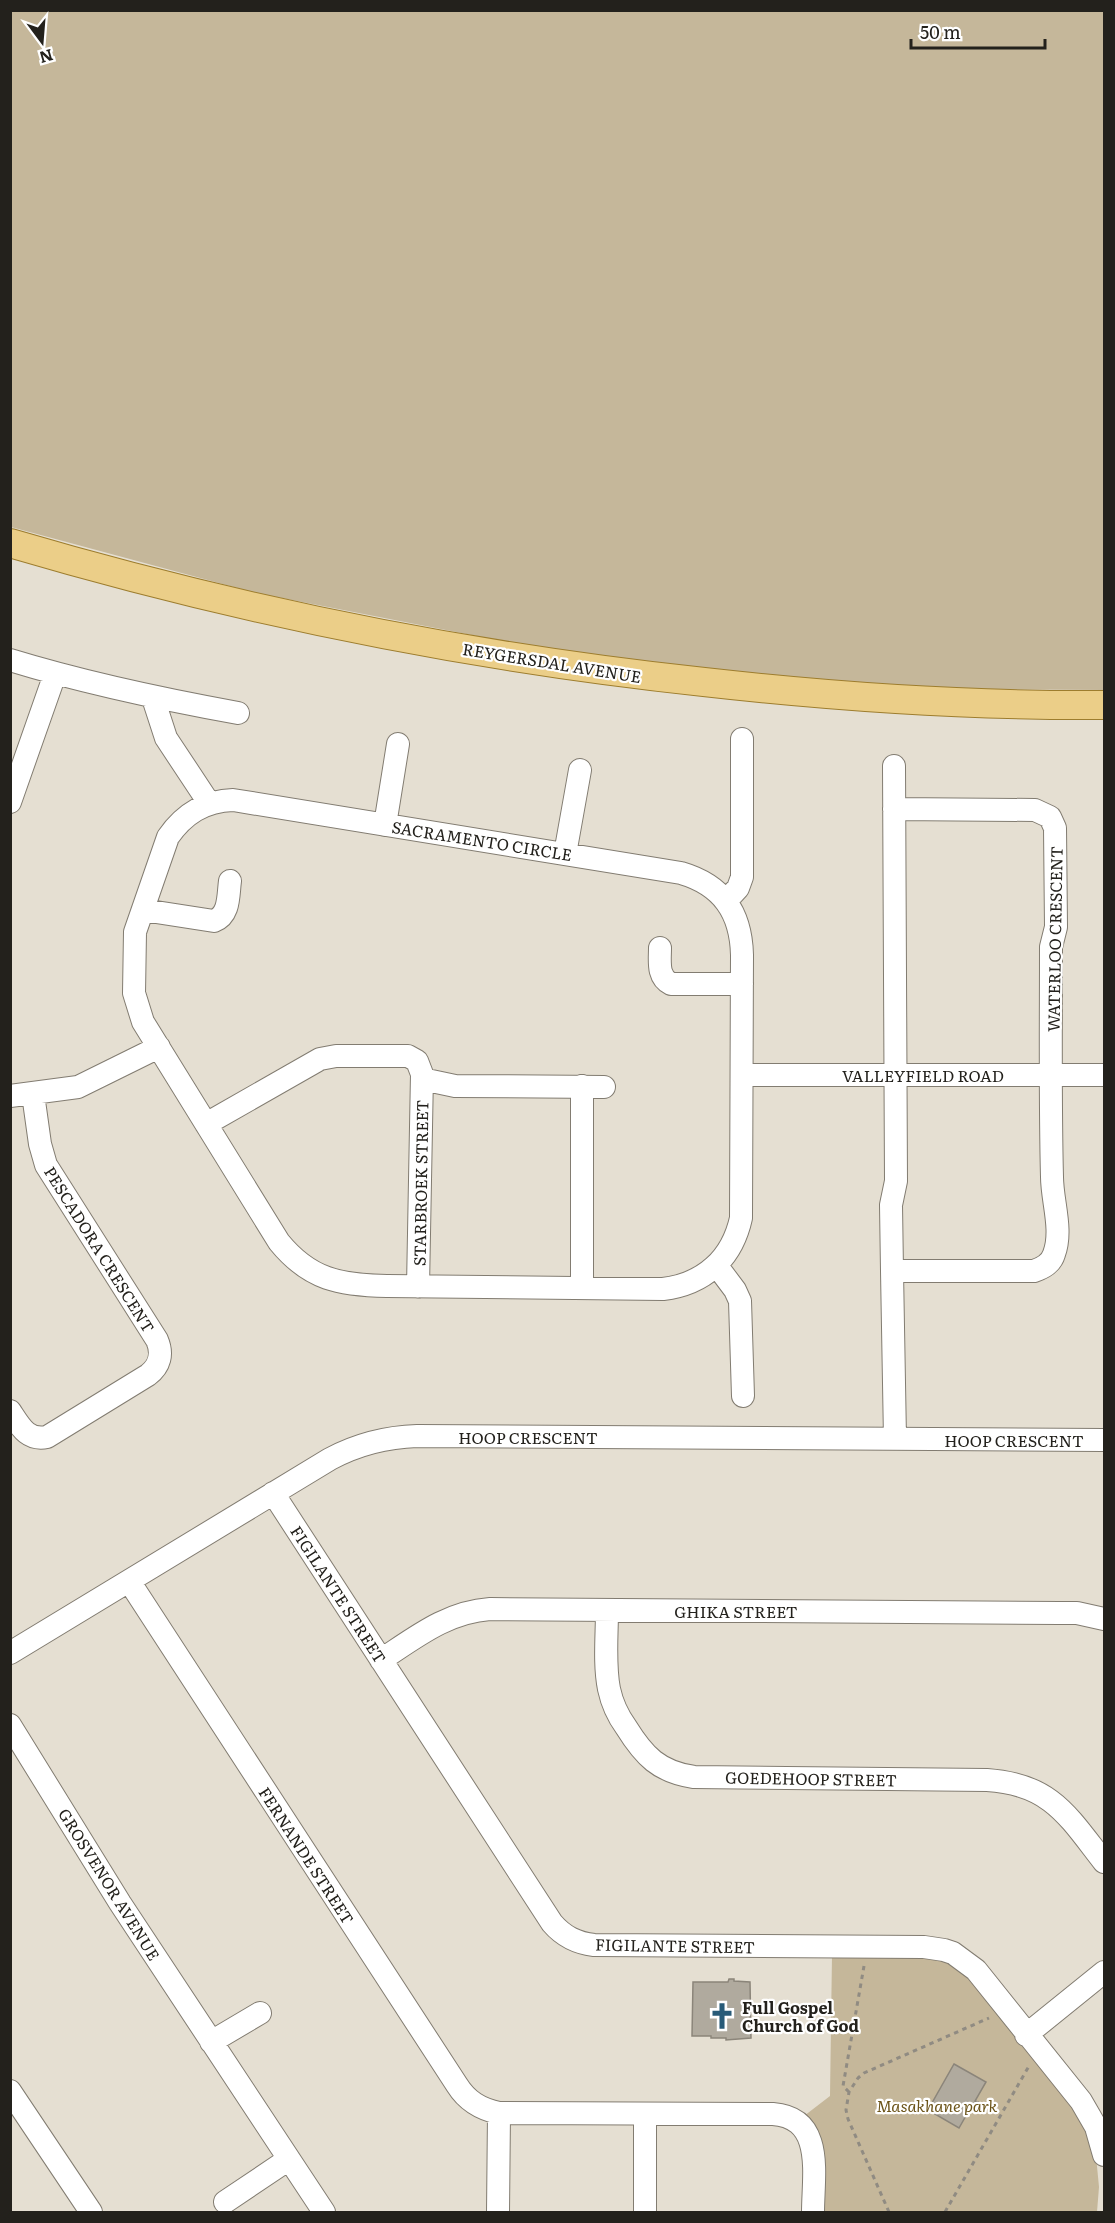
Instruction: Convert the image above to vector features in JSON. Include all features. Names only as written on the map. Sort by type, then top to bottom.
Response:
[{"type":"main road","name":"REYGERSDAL AVENUE","points":[[10,543],[144,580],[281,613],[426,642],[582,667],[717,684],[871,698],[1018,705],[1104,705]]},
{"type":"street","points":[[10,660],[55,674],[153,698],[238,713]]},
{"type":"street","points":[[10,802],[55,674]]},
{"type":"street","points":[[153,698],[166,738],[209,803]]},
{"type":"street","points":[[726,901],[738,888],[742,877],[742,739]]},
{"type":"street","points":[[385,825],[398,744]]},
{"type":"street","points":[[894,766],[896,1181],[891,1205],[895,1439]]},
{"type":"street","points":[[566,854],[580,770]]},
{"type":"street","name":"SACRAMENTO CIRCLE","points":[[232,800],[687,875],[706,883],[726,901],[734,913],[742,940],[741,1218],[733,1244],[717,1266],[697,1280],[675,1287],[418,1287],[353,1285],[337,1282],[322,1277],[298,1262],[279,1242],[143,1022],[134,993],[135,932],[168,837],[191,812],[209,803],[232,800]]},
{"type":"street","name":"WATERLOO CRESCENT","points":[[894,809],[1035,810],[1046,814],[1053,822],[1056,834],[1056,927],[1051,946],[1051,1076]]},
{"type":"street","points":[[143,910],[209,921],[219,919],[225,912],[230,881]]},
{"type":"street","points":[[660,948],[661,972],[667,982],[742,984]]},
{"type":"street","points":[[22,1095],[78,1087],[159,1047]]},
{"type":"street","points":[[206,1124],[314,1062],[328,1057],[408,1056],[420,1064],[422,1079],[454,1086],[604,1087]]},
{"type":"street","name":"VALLEYFIELD ROAD","points":[[742,1075],[1104,1075]]},
{"type":"street","points":[[892,1271],[1034,1271],[1047,1265],[1056,1247],[1056,1206],[1052,1181],[1051,1076]]},
{"type":"street","name":"STARBROEK STREET","points":[[418,1287],[422,1079]]},
{"type":"street","points":[[582,1086],[582,1288]]},
{"type":"street","name":"PESCADORA CRESCENT","points":[[10,1411],[28,1435],[47,1437],[148,1375],[157,1366],[160,1353],[157,1340],[46,1165],[22,1095]]},
{"type":"street","points":[[717,1266],[735,1290],[740,1301],[743,1396]]},
{"type":"street","name":"HOOP CRESCENT","points":[[10,1653],[343,1451],[372,1441],[402,1437],[1104,1440]]},
{"type":"street","name":"FIGILANTE STREET","points":[[273,1493],[552,1923],[565,1936],[584,1944],[594,1945],[934,1948],[953,1953],[976,1970],[1089,2113],[1096,2127],[1104,2155]]},
{"type":"street","name":"FERNANDE STREET","points":[[129,1581],[462,2093],[476,2105],[499,2113],[781,2115],[797,2122],[809,2135],[812,2145],[813,2212]]},
{"type":"street","name":"GHIKA STREET","points":[[381,1660],[441,1621],[467,1611],[490,1609],[1077,1613],[1104,1619]]},
{"type":"street","name":"GOEDEHOOP STREET","points":[[607,1610],[607,1674],[613,1704],[638,1747],[663,1768],[694,1777],[987,1780],[1021,1784],[1057,1804],[1104,1862]]},
{"type":"street","name":"GROSVENOR AVENUE","points":[[10,1725],[120,1903],[324,2212]]},
{"type":"street","points":[[1032,2042],[1104,1972]]},
{"type":"street","points":[[212,2042],[260,2013]]},
{"type":"street","points":[[10,2091],[91,2212]]},
{"type":"street","points":[[498,2212],[499,2113]]},
{"type":"street","points":[[645,2114],[645,2212]]},
{"type":"street","points":[[225,2202],[289,2159]]},
{"type":"path","points":[[849,2092],[843,2086],[867,1947]]},
{"type":"path","points":[[889,2212],[848,2119],[846,2101],[849,2092],[864,2073],[1008,2011]]},
{"type":"path","points":[[945,2212],[1032,2042]]},
{"type":"green space","points":[[11,11],[1104,11],[1104,690],[955,689],[812,681],[533,647],[256,593],[11,527]]},
{"type":"green space","name":"Masakhane park","points":[[832,1955],[935,1957],[963,1969],[1077,2111],[1096,2156],[1099,2187],[1097,2212],[821,2212],[804,2116],[830,2096]]},
{"type":"building","name":"Full Gospel Church of God","points":[[729,1979],[750,1982],[751,2038],[726,2040],[726,2038],[711,2038],[711,2036],[692,2036],[693,1982],[728,1982]]},
{"type":"building","points":[[954,2064],[986,2082],[975,2101],[978,2102],[975,2109],[971,2107],[959,2128],[928,2110]]},
{"type":"place","name":"Full Gospel Church of God","points":[[722,2016]]}]
